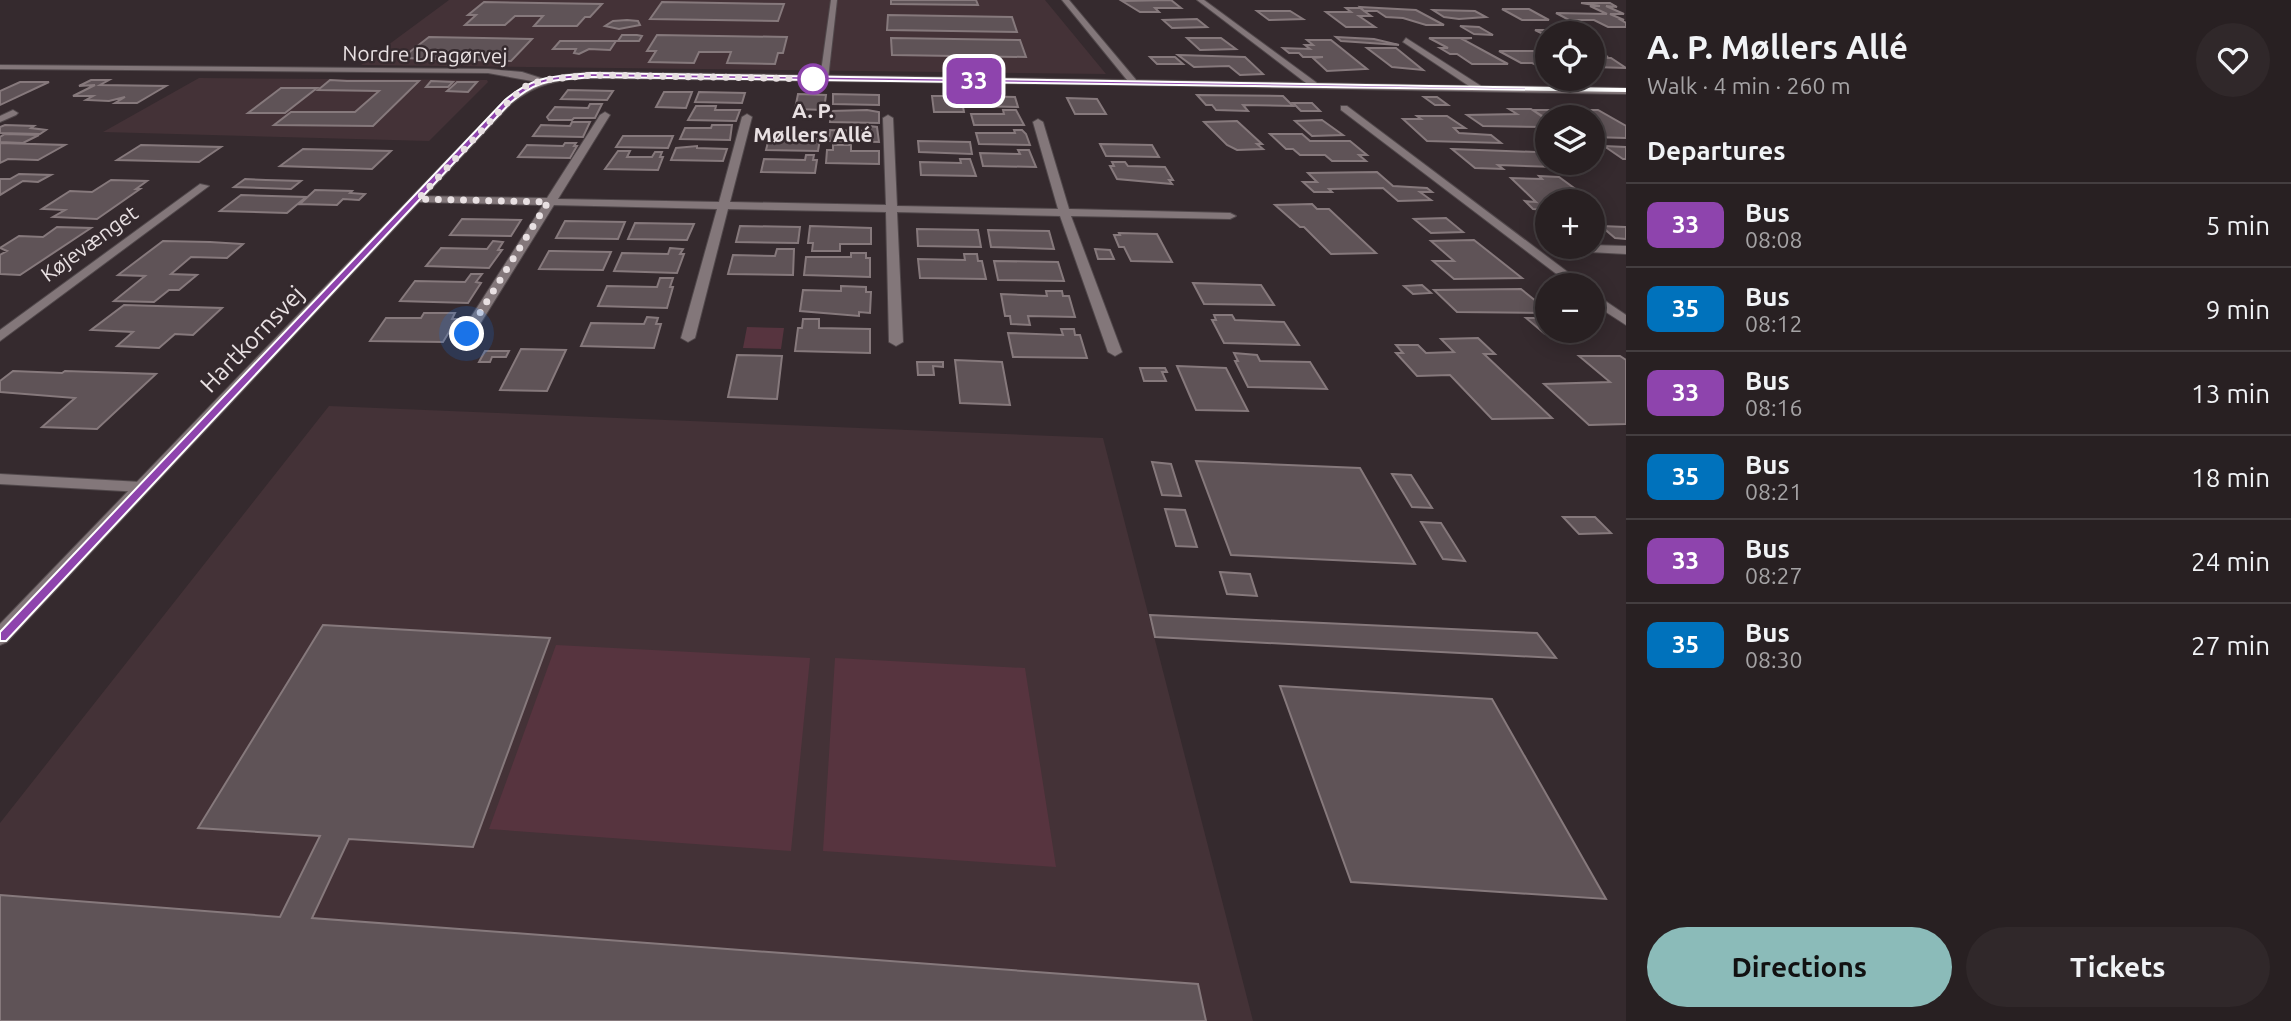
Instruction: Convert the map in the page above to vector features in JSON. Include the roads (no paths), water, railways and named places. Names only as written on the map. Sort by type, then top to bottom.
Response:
[{"type":"street","points":[[824,79],[834,0]]},
{"type":"street","points":[[1065,0],[1134,83]]},
{"type":"street","points":[[1200,0],[1315,86]]},
{"type":"street","points":[[1406,40],[1478,89]]},
{"type":"street","name":"Nordre Dragørvej","points":[[0,66],[488,71],[543,80],[592,75],[1626,91]]},
{"type":"street","name":"Hartkornsvej","points":[[0,636],[508,102],[526,86],[543,80]]},
{"type":"street","points":[[1344,108],[1562,273]]},
{"type":"street","points":[[0,119],[13,113]]},
{"type":"street","points":[[467,334],[605,115]]},
{"type":"street","points":[[688,338],[747,117]]},
{"type":"street","points":[[888,118],[896,341]]},
{"type":"street","points":[[1038,122],[1065,212],[1115,352]]},
{"type":"street","name":"Køjevænget","points":[[0,337],[204,186]]},
{"type":"street","points":[[418,199],[1230,216]]},
{"type":"street","points":[[1523,244],[1535,244]]},
{"type":"street","points":[[1605,249],[1626,250]]},
{"type":"street","points":[[1605,306],[1626,321]]},
{"type":"street","points":[[0,479],[141,487]]},
{"type":"place","name":"A. P. Møllers Allé","points":[[813,79]]}]
